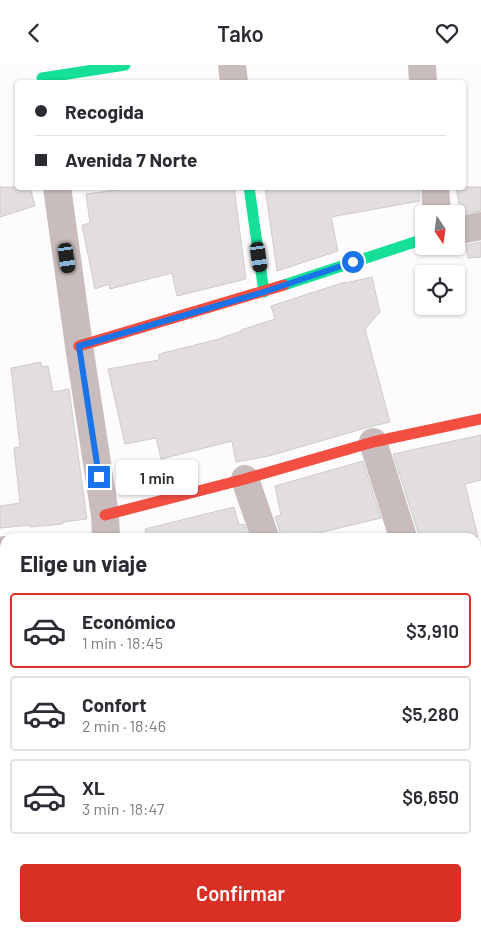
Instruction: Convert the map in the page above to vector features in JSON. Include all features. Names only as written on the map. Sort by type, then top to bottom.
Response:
[{"type":"street","points":[[42,75],[125,65]]},
{"type":"street","points":[[232,65],[234,80]]},
{"type":"street","points":[[422,65],[423,80]]},
{"type":"street","points":[[57,190],[106,526],[245,479],[373,442],[481,419]]},
{"type":"street","points":[[249,190],[264,292]]},
{"type":"street","points":[[435,190],[437,205]]},
{"type":"street","points":[[465,229],[481,226]]},
{"type":"street","points":[[79,346],[264,292],[415,242]]},
{"type":"street","points":[[373,442],[402,533]]},
{"type":"street","points":[[245,479],[264,533]]},
{"type":"building","points":[[0,187],[15,187],[15,190],[31,190],[35,206],[0,217]]},
{"type":"building","points":[[466,187],[481,187],[481,211],[465,213],[465,205],[459,205],[457,190],[466,190]]},
{"type":"building","points":[[117,190],[234,190],[246,279],[177,296],[172,273],[110,289],[109,284],[95,289],[82,225],[90,223],[86,194]]},
{"type":"building","points":[[265,190],[419,190],[420,201],[331,217],[338,251],[277,271]]},
{"type":"building","points":[[481,242],[481,257],[468,258],[466,245]]},
{"type":"building","points":[[372,277],[380,312],[365,329],[390,422],[269,456],[236,462],[232,441],[161,459],[156,438],[125,444],[108,369],[159,360],[159,354],[223,338],[275,319],[271,306],[345,282]]},
{"type":"building","points":[[41,362],[42,367],[48,366],[53,392],[69,389],[87,519],[63,522],[63,524],[0,528],[0,506],[20,503],[14,448],[20,447],[11,368]]},
{"type":"building","points":[[481,435],[481,480],[465,484],[477,533],[418,533],[393,454]]},
{"type":"building","points":[[363,461],[381,518],[319,533],[280,533],[275,517],[281,515],[275,486]]},
{"type":"building","points":[[234,507],[239,525],[244,524],[247,533],[146,533],[145,529]]},
{"type":"traffic: fast","points":[[42,78],[125,65]]},
{"type":"traffic: fast","points":[[249,190],[264,292]]},
{"type":"traffic: fast","points":[[284,285],[415,242]]},
{"type":"traffic: jam","points":[[79,346],[284,285]]},
{"type":"traffic: jam","points":[[105,515],[245,479],[373,442],[481,419]]},
{"type":"route","points":[[99,477],[79,346],[264,292],[353,262]]}]
